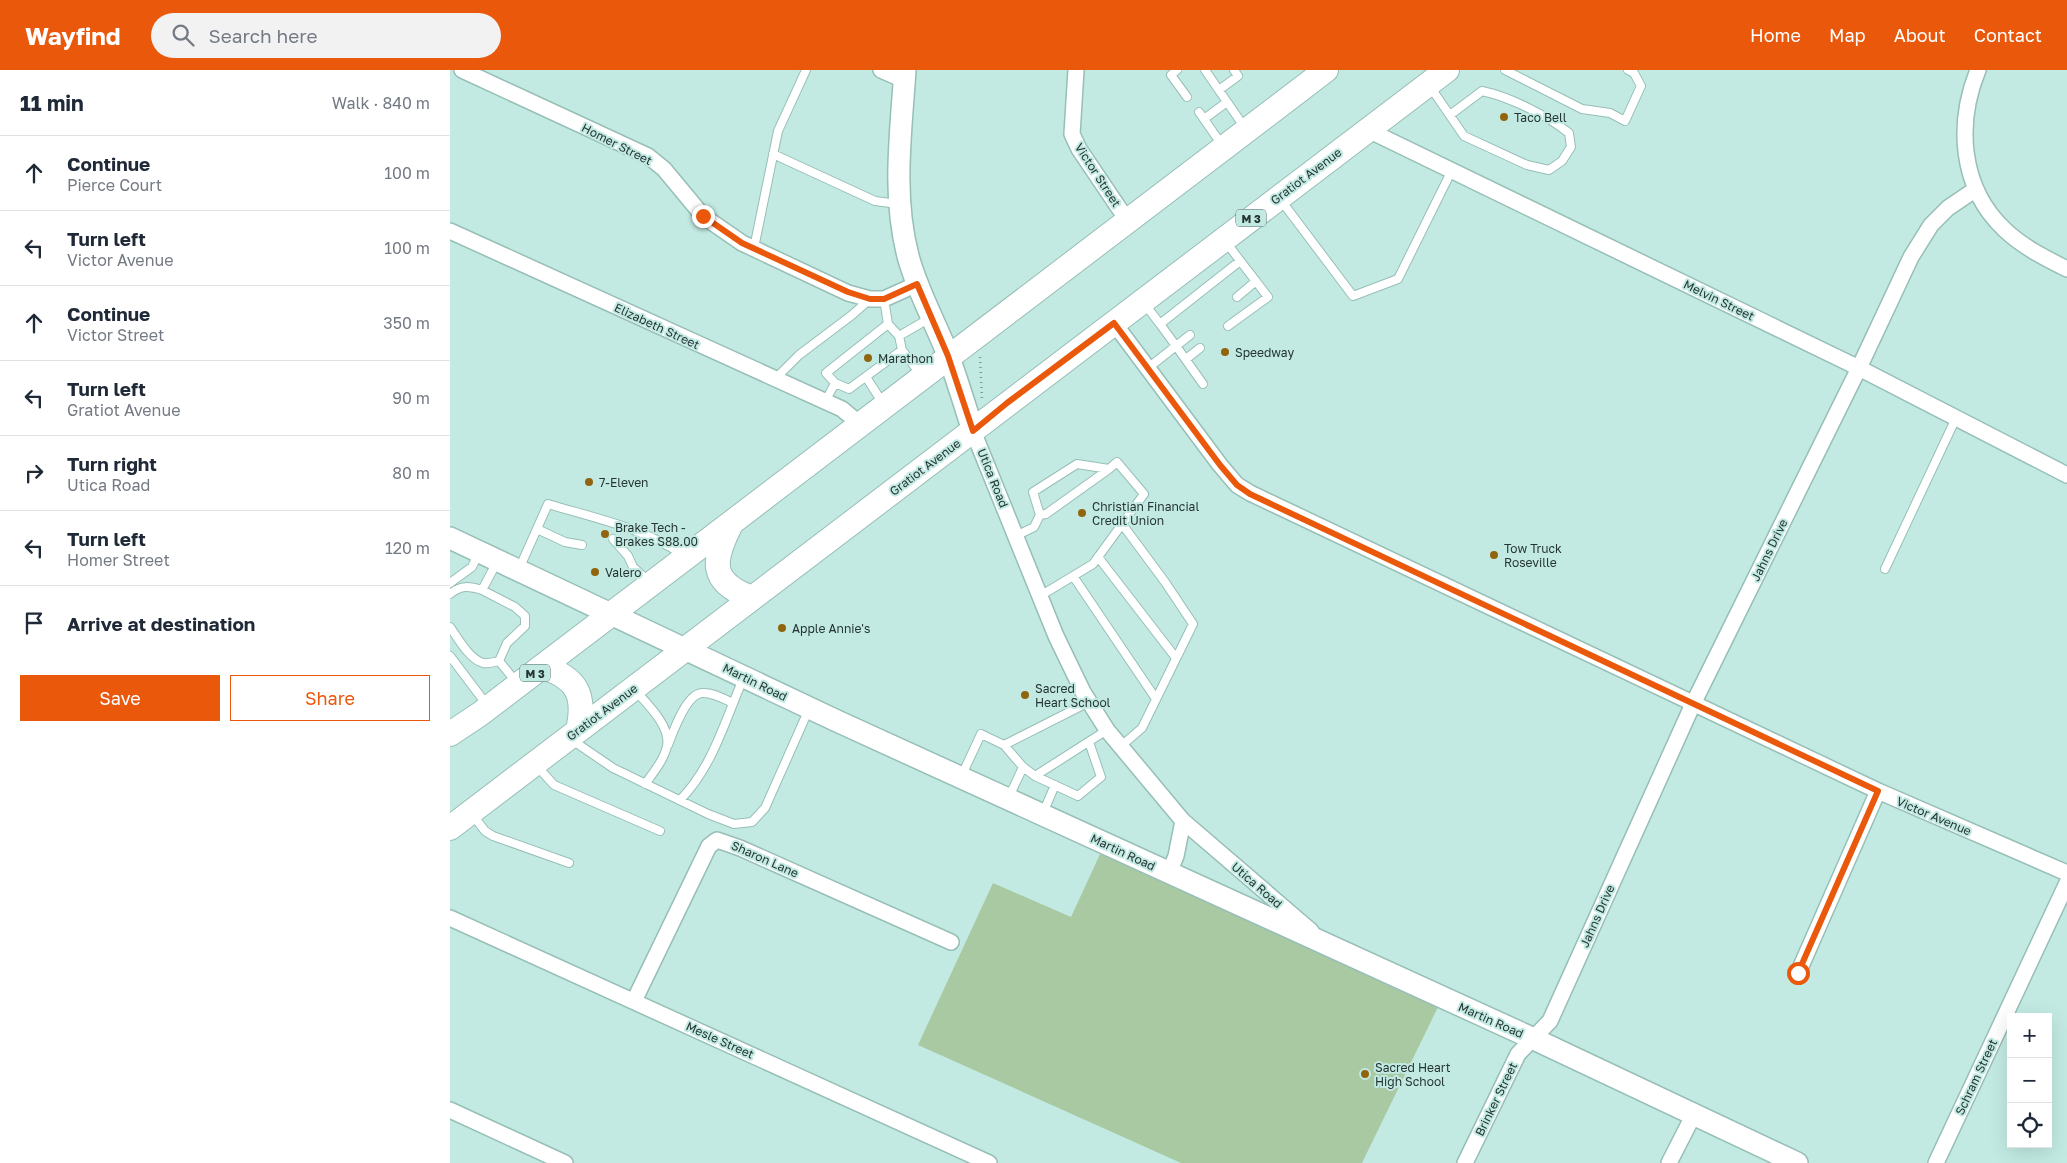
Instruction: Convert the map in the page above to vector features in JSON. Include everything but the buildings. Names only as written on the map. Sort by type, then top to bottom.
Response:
[{"type":"main road","name":"M 3","points":[[450,734],[543,667],[861,425],[948,356],[1326,70]]},
{"type":"main road","name":"Gratiot Avenue","points":[[450,828],[1437,77]]},
{"type":"main road","points":[[732,523],[718,555],[720,576],[726,585],[736,592],[752,598]]},
{"type":"main road","points":[[543,667],[566,676],[574,685],[579,695],[582,705],[573,734]]},
{"type":"street","name":"Homer Street","points":[[462,70],[648,156],[664,169],[703,216],[742,243],[848,292],[877,299]]},
{"type":"street","points":[[881,70],[904,75]]},
{"type":"street","name":"Victor Street","points":[[1076,70],[1071,121],[1072,134],[1079,149],[1127,220]]},
{"type":"street","points":[[1978,70],[1971,88],[1964,127],[1966,155],[1976,189],[1988,210],[2004,229],[2042,257],[2067,269]]},
{"type":"street","name":"Utica Road","points":[[904,75],[898,191],[908,256],[917,284],[948,356],[973,431],[1056,636],[1089,702],[1107,730],[1183,820],[1331,948]]},
{"type":"street","name":"Melvin Street","points":[[1368,130],[1859,368],[2067,476]]},
{"type":"street","name":"Jahns Drive","points":[[1534,1039],[1550,1021],[1693,704],[1923,235],[1948,208],[1976,189]]},
{"type":"street","name":"Elizabeth Street","points":[[450,231],[842,409],[861,425]]},
{"type":"street","points":[[877,299],[917,284]]},
{"type":"street","points":[[1114,323],[1220,465],[1237,485],[1250,494],[1693,704]]},
{"type":"street","name":"Martin Road","points":[[450,538],[960,778],[1534,1039],[1797,1163]]},
{"type":"street","name":"Victor Avenue","points":[[1693,704],[1878,791],[2067,873]]},
{"type":"street","points":[[1798,973],[1878,791]]},
{"type":"street","points":[[1169,873],[1176,856],[1183,820]]},
{"type":"street","name":"Sharon Lane","points":[[634,1001],[709,846],[716,840],[740,848],[951,942]]},
{"type":"street","name":"Schram Street","points":[[1936,1163],[2067,883]]},
{"type":"street","name":"Mesle Street","points":[[450,918],[989,1163]]},
{"type":"street","name":"Brinker Street","points":[[1465,1163],[1518,1054],[1534,1039]]},
{"type":"street","points":[[450,1110],[565,1163]]},
{"type":"street","points":[[1670,1163],[1694,1114]]},
{"type":"lane","points":[[754,248],[778,131],[806,70]]},
{"type":"lane","points":[[1205,70],[1246,130]]},
{"type":"lane","points":[[1219,90],[1238,76],[1234,70]]},
{"type":"lane","points":[[1505,70],[1582,109],[1610,113],[1625,121],[1640,93],[1641,86],[1632,71]]},
{"type":"lane","points":[[1174,72],[1187,97]]},
{"type":"lane","points":[[1437,77],[1450,115],[1464,136],[1527,165],[1549,170],[1562,162],[1571,147],[1569,133],[1555,122],[1495,94],[1482,90],[1450,115]]},
{"type":"lane","points":[[1204,119],[1227,102]]},
{"type":"lane","points":[[1199,112],[1223,147]]},
{"type":"lane","points":[[773,154],[875,201],[899,204]]},
{"type":"lane","points":[[1279,197],[1353,296],[1398,279],[1452,170]]},
{"type":"lane","points":[[1224,239],[1268,297],[1228,326]]},
{"type":"lane","points":[[1160,324],[1240,261]]},
{"type":"lane","points":[[1237,297],[1256,281]]},
{"type":"lane","points":[[774,379],[799,355],[852,315],[877,299],[888,324],[899,336],[902,350],[922,377]]},
{"type":"lane","points":[[1143,301],[1203,384]]},
{"type":"lane","points":[[899,336],[931,317]]},
{"type":"lane","points":[[888,324],[826,373],[835,383],[849,389],[902,350]]},
{"type":"lane","points":[[1148,368],[1190,335]]},
{"type":"lane","points":[[1186,359],[1200,348]]},
{"type":"lane","points":[[866,376],[885,406]]},
{"type":"lane","points":[[825,402],[835,383]]},
{"type":"lane","points":[[1885,569],[1956,418]]},
{"type":"lane","points":[[1040,515],[1046,514],[1117,462],[1144,494],[1093,564],[1040,596]]},
{"type":"lane","points":[[1016,536],[1034,527],[1040,515],[1033,492],[1077,464],[1109,469]]},
{"type":"lane","points":[[519,570],[548,504],[620,525],[665,543],[686,558]]},
{"type":"lane","points":[[1120,747],[1142,728],[1193,624],[1122,524]]},
{"type":"lane","points":[[537,529],[565,542],[582,545]]},
{"type":"lane","points":[[613,540],[628,556],[633,567],[651,584]]},
{"type":"lane","points":[[450,583],[489,556]]},
{"type":"lane","points":[[482,590],[489,556]]},
{"type":"lane","points":[[1098,557],[1176,658]]},
{"type":"lane","points":[[1073,576],[1156,699]]},
{"type":"lane","points":[[450,594],[468,586],[482,590],[515,607],[525,616],[525,626],[507,643],[499,661]]},
{"type":"lane","points":[[450,627],[469,652],[480,662],[486,664],[499,661]]},
{"type":"lane","points":[[499,661],[518,684]]},
{"type":"lane","points":[[452,662],[488,707]]},
{"type":"lane","points":[[680,800],[694,786],[707,765],[744,676]]},
{"type":"lane","points":[[634,688],[662,721],[668,745]]},
{"type":"lane","points":[[645,784],[658,766],[686,706],[694,696],[702,693],[733,703]]},
{"type":"lane","points":[[1004,745],[1089,702]]},
{"type":"lane","points":[[573,734],[613,768],[734,824],[752,822],[765,808],[810,708]]},
{"type":"lane","points":[[1035,776],[1107,730]]},
{"type":"lane","points":[[960,778],[981,734],[1004,745],[1035,776],[1078,796],[1100,777],[1089,742]]},
{"type":"lane","points":[[534,764],[554,785],[660,831]]},
{"type":"lane","points":[[1008,799],[1023,766]]},
{"type":"lane","points":[[1042,815],[1055,785]]},
{"type":"lane","points":[[471,812],[485,831],[493,836],[569,862]]},
{"type":"path","points":[[979,351],[982,399],[984,402]]},
{"type":"green space","points":[[1101,852],[1438,1007],[1362,1163],[1181,1163],[918,1045],[993,883],[1071,917]]},
{"type":"place","name":"Taco Bell","points":[[1504,117]]},
{"type":"place","name":"Speedway","points":[[1225,352]]},
{"type":"place","name":"Marathon","points":[[868,358]]},
{"type":"place","name":"7-Eleven","points":[[589,482]]},
{"type":"place","name":"Christian Financial Credit Union","points":[[1082,513]]},
{"type":"place","name":"Brake Tech - Brakes S88.00","points":[[605,534]]},
{"type":"place","name":"Tow Truck Roseville","points":[[1494,555]]},
{"type":"place","name":"Valero","points":[[595,572]]},
{"type":"place","name":"Apple Annie's","points":[[782,628]]},
{"type":"place","name":"Sacred Heart School","points":[[1025,695]]},
{"type":"place","name":"Sacred Heart High School","points":[[1365,1074]]},
{"type":"route","points":[[703,216],[742,243],[848,292],[870,299],[884,299],[917,284],[948,356],[973,431],[1007,403],[1114,323],[1220,465],[1237,485],[1250,494],[1336,533],[1878,791],[1798,973]]}]
